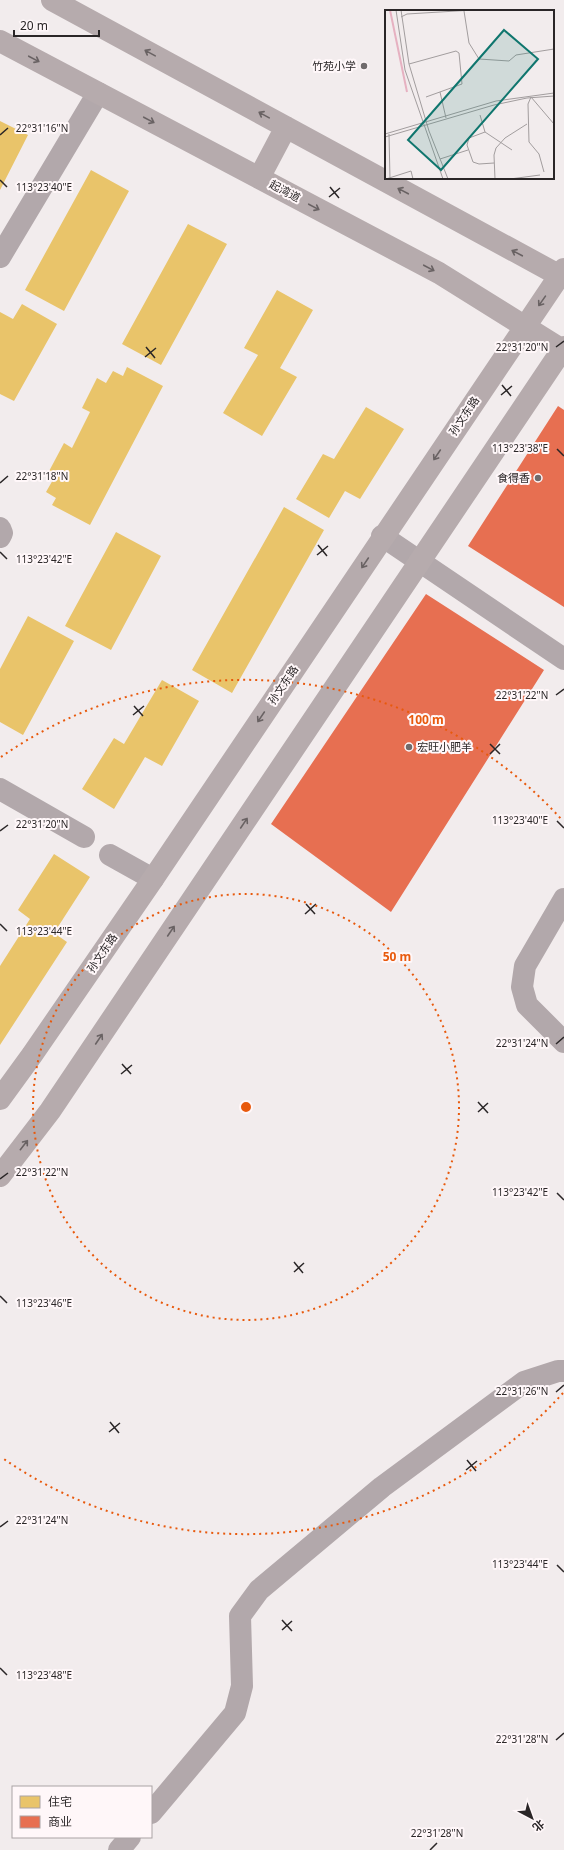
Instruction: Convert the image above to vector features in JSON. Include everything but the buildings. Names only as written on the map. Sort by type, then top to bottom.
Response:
[{"type":"main road","points":[[52,0],[286,127],[563,274]]},
{"type":"main road","name":"起湾道","points":[[0,41],[439,273],[563,349]]},
{"type":"main road","points":[[259,178],[286,127]]},
{"type":"main road","name":"孙文东路","points":[[0,1099],[153,879],[524,326],[563,274]]},
{"type":"main road","points":[[0,1176],[50,1111],[563,349]]},
{"type":"street","points":[[0,257],[98,93]]},
{"type":"street","points":[[0,528],[2,533],[0,537]]},
{"type":"street","points":[[382,536],[564,659]]},
{"type":"street","points":[[0,789],[84,837]]},
{"type":"street","points":[[110,855],[153,879]]},
{"type":"street","points":[[564,899],[525,966],[522,987],[527,1005],[564,1042]]},
{"type":"street","points":[[152,1812],[235,1713],[242,1686],[240,1616],[259,1590],[382,1487],[524,1382],[558,1371],[564,1371]]},
{"type":"street","points":[[119,1850],[129,1838]]},
{"type":"place","name":"竹苑小学","points":[[364,66]]},
{"type":"place","name":"食得香","points":[[538,478]]},
{"type":"place","name":"宏旺小肥羊","points":[[409,747]]}]
